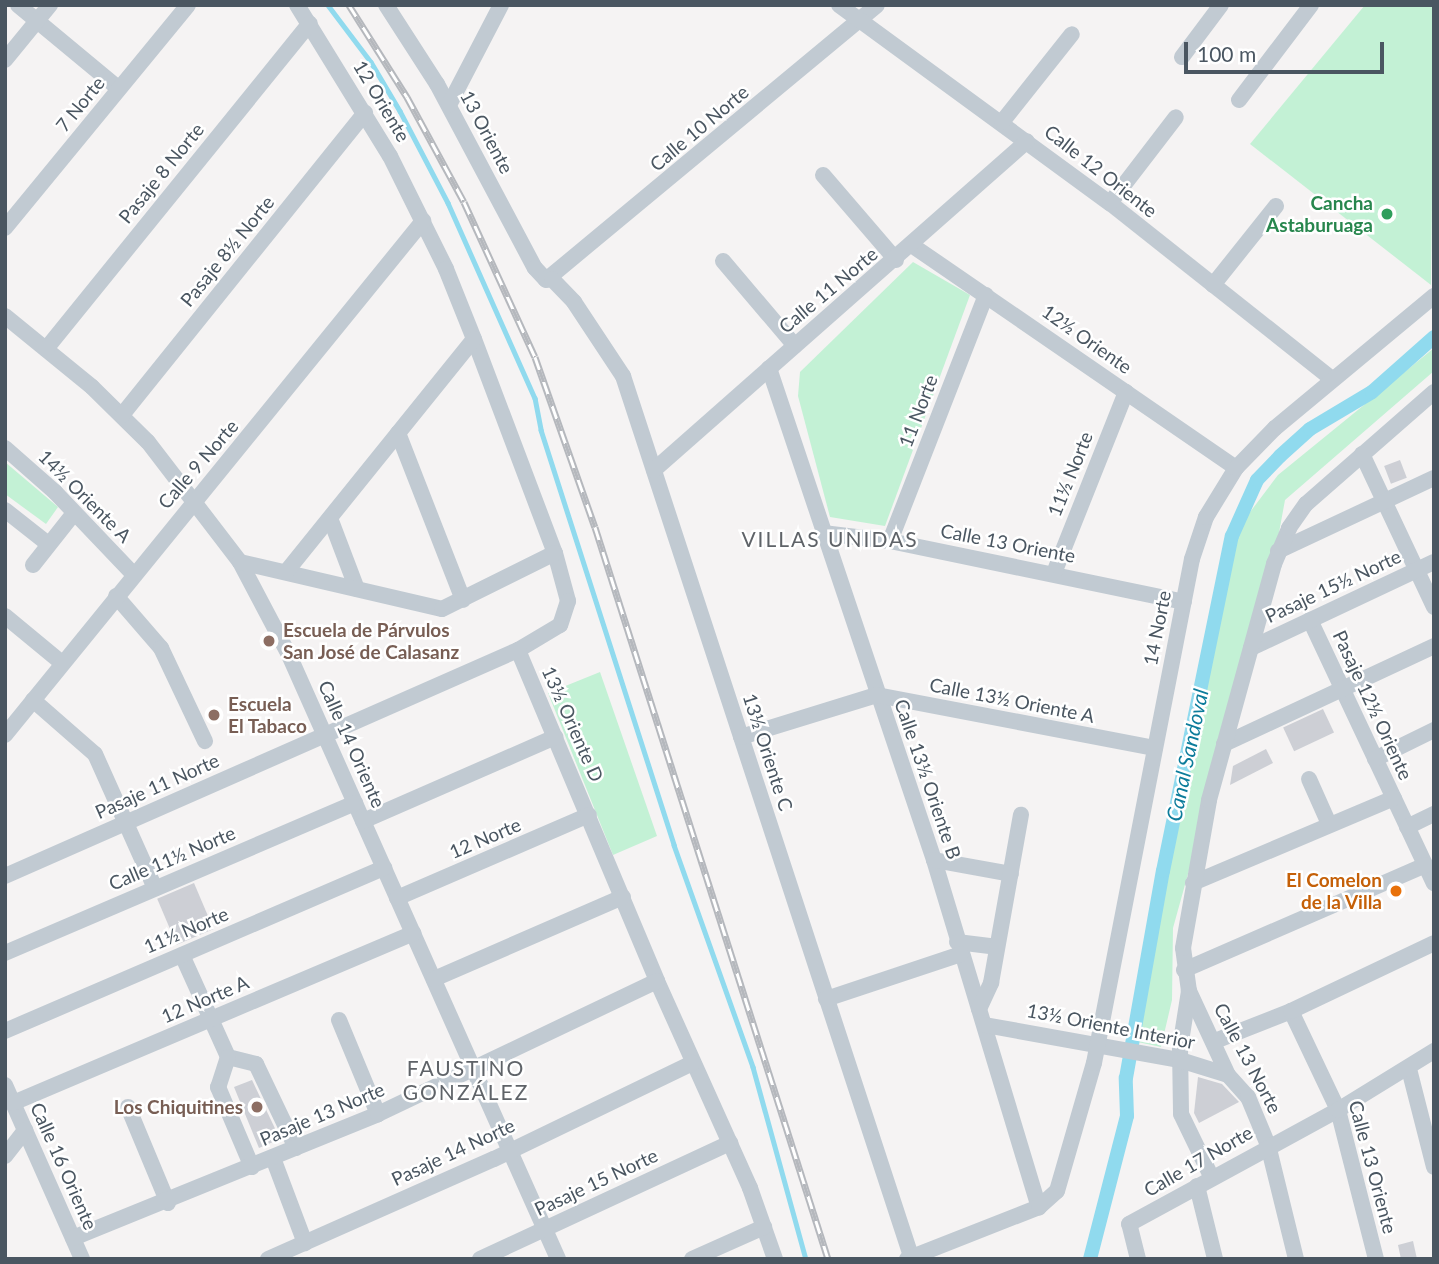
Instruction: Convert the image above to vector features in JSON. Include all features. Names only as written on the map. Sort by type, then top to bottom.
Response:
[{"type":"street","points":[[18,5],[119,89]]},
{"type":"street","points":[[5,60],[50,5]]},
{"type":"street","name":"7 Norte","points":[[5,229],[188,5]]},
{"type":"street","name":"12 Oriente","points":[[297,5],[365,113],[423,221]]},
{"type":"street","name":"13 Oriente","points":[[386,5],[449,105],[535,268],[549,280]]},
{"type":"street","points":[[449,105],[501,5]]},
{"type":"street","name":"Calle 12 Oriente","points":[[839,5],[1110,203],[1331,377]]},
{"type":"street","name":"Calle 10 Norte","points":[[549,280],[877,5]]},
{"type":"street","points":[[1182,57],[1221,5]]},
{"type":"street","points":[[1239,100],[1311,5]]},
{"type":"street","name":"Pasaje 8 Norte","points":[[46,349],[310,23]]},
{"type":"street","points":[[1002,122],[1072,34]]},
{"type":"street","name":"Pasaje 8½ Norte","points":[[122,415],[365,113]]},
{"type":"street","points":[[1110,203],[1176,117]]},
{"type":"street","name":"Calle 11 Norte","points":[[654,470],[913,246],[1027,141]]},
{"type":"street","points":[[823,175],[896,260]]},
{"type":"street","points":[[1213,285],[1276,205]]},
{"type":"street","points":[[423,221],[474,339],[555,553],[568,601],[565,619],[518,650]]},
{"type":"street","name":"Calle 9 Norte","points":[[8,724],[33,700],[423,221]]},
{"type":"street","name":"12½ Oriente","points":[[913,246],[1236,468]]},
{"type":"street","points":[[723,261],[795,346]]},
{"type":"street","name":"13½ Oriente C","points":[[549,280],[574,302],[617,363],[909,1257]]},
{"type":"street","name":"11 Norte","points":[[890,541],[986,295]]},
{"type":"street","name":"14 Norte","points":[[1039,1207],[1060,1185],[1094,1063],[1184,603],[1203,524],[1236,468],[1331,377],[1434,296]]},
{"type":"street","name":"Calle 14 Oriente","points":[[5,316],[122,415],[196,499],[240,562],[275,626],[558,1259]]},
{"type":"street","points":[[286,572],[474,339]]},
{"type":"street","name":"Calle 13½ Oriente B","points":[[769,368],[934,860],[1039,1207]]},
{"type":"street","name":"11½ Norte","points":[[1054,573],[1126,392]]},
{"type":"street","points":[[1416,408],[1434,392]]},
{"type":"street","points":[[1416,408],[1434,399]]},
{"type":"street","name":"Calle 13 Norte","points":[[1296,1259],[1268,1145],[1248,1097],[1228,1075],[1215,1041],[1189,991],[1184,970],[1193,883],[1224,744],[1278,551],[1306,504],[1416,408]]},
{"type":"street","points":[[398,433],[463,600]]},
{"type":"street","name":"14½ Oriente A","points":[[5,448],[133,574]]},
{"type":"street","points":[[1362,454],[1434,607]]},
{"type":"street","points":[[1278,551],[1434,478]]},
{"type":"street","points":[[5,510],[48,544]]},
{"type":"street","points":[[33,565],[74,513]]},
{"type":"street","points":[[330,518],[358,589]]},
{"type":"street","name":"Calle 13 Oriente","points":[[824,533],[890,541],[1054,573],[1184,603]]},
{"type":"street","points":[[240,562],[442,609],[555,553]]},
{"type":"street","name":"Pasaje 15½ Norte","points":[[1251,648],[1434,562]]},
{"type":"street","points":[[116,596],[161,648],[205,741]]},
{"type":"street","points":[[5,617],[62,663]]},
{"type":"street","name":"Pasaje 12½ Oriente","points":[[1310,620],[1434,883]]},
{"type":"street","points":[[1224,744],[1434,646]]},
{"type":"street","name":"Pasaje 11 Norte","points":[[5,876],[518,650]]},
{"type":"street","name":"13½ Oriente D","points":[[518,650],[657,981],[730,1143],[775,1259]]},
{"type":"street","name":"Calle 13½ Oriente A","points":[[741,737],[877,695],[1155,748]]},
{"type":"street","points":[[33,700],[95,754],[155,888]]},
{"type":"street","points":[[1375,759],[1434,730]]},
{"type":"street","points":[[363,821],[555,737]]},
{"type":"street","points":[[1309,779],[1329,824]]},
{"type":"street","points":[[1193,883],[1394,798]]},
{"type":"street","name":"Calle 11½ Norte","points":[[5,953],[355,803]]},
{"type":"street","points":[[1407,827],[1434,814]]},
{"type":"street","points":[[979,1009],[991,984],[1021,815]]},
{"type":"street","name":"12 Norte","points":[[397,898],[589,816]]},
{"type":"street","points":[[934,860],[1012,874]]},
{"type":"street","points":[[1184,970],[1425,865]]},
{"type":"street","name":"11½ Norte","points":[[5,1031],[384,868]]},
{"type":"street","points":[[434,979],[623,897]]},
{"type":"street","name":"12 Norte A","points":[[8,1091],[211,1020],[413,933]]},
{"type":"street","points":[[1215,1041],[1291,1010],[1434,943]]},
{"type":"street","points":[[826,999],[959,948],[996,947]]},
{"type":"street","points":[[182,955],[229,1057],[218,1087],[252,1167]]},
{"type":"street","name":"Pasaje 13 Norte","points":[[74,1238],[168,1203],[378,1114],[657,981]]},
{"type":"street","points":[[1189,991],[1180,1060],[1182,1118],[1212,1178]]},
{"type":"street","name":"Calle 13 Oriente","points":[[1291,1010],[1338,1110],[1376,1259]]},
{"type":"street","points":[[339,1020],[378,1114]]},
{"type":"street","name":"13½ Oriente Interior","points":[[985,1025],[1180,1060],[1228,1075]]},
{"type":"street","name":"Calle 17 Norte","points":[[1138,1259],[1129,1224],[1268,1145],[1338,1110],[1409,1069],[1434,1051]]},
{"type":"street","points":[[229,1057],[256,1064],[296,1148]]},
{"type":"street","name":"Pasaje 14 Norte","points":[[268,1259],[300,1249],[693,1063]]},
{"type":"street","points":[[1409,1069],[1434,1167]]},
{"type":"street","name":"Calle 16 Oriente","points":[[8,1091],[82,1259]]},
{"type":"street","points":[[128,1107],[168,1203]]},
{"type":"street","points":[[5,1156],[25,1130]]},
{"type":"street","name":"Pasaje 15 Norte","points":[[480,1259],[730,1143]]},
{"type":"street","points":[[273,1158],[300,1249]]},
{"type":"street","points":[[1197,1186],[1215,1259]]},
{"type":"street","points":[[909,1257],[1039,1207]]},
{"type":"street","points":[[692,1259],[764,1227]]},
{"type":"green space","name":"Cancha Astaburuaga","points":[[1365,5],[1434,5],[1431,285],[1250,144]]},
{"type":"green space","points":[[913,262],[970,295],[885,526],[830,517],[798,396],[800,372]]},
{"type":"green space","points":[[1434,348],[1434,371],[1285,500],[1272,571],[1173,928],[1172,1000],[1161,1047],[1133,1041],[1232,536],[1278,475]]},
{"type":"green space","points":[[5,462],[58,507],[46,524],[5,494]]},
{"type":"green space","points":[[600,672],[657,836],[613,855],[548,693]]},
{"type":"building","points":[[1400,460],[1407,478],[1391,484],[1384,466]]},
{"type":"building","points":[[1323,709],[1334,733],[1294,751],[1283,728]]},
{"type":"building","points":[[1266,749],[1273,763],[1230,785],[1233,766]]},
{"type":"building","points":[[194,883],[214,929],[177,945],[157,899]]},
{"type":"building","points":[[1198,1077],[1222,1084],[1239,1102],[1199,1123],[1194,1113]]},
{"type":"building","name":"Los Chiquitines","points":[[252,1080],[280,1139],[259,1148],[234,1087]]},
{"type":"building","points":[[1413,1241],[1417,1259],[1401,1259],[1398,1245]]},
{"type":"waterway","points":[[328,5],[371,62],[400,111],[448,203],[535,398],[541,430],[674,845],[753,1067],[806,1259]]},
{"type":"waterway","name":"Canal Sandoval","points":[[1090,1259],[1127,1116],[1126,1078],[1163,871],[1232,536],[1257,480],[1280,456],[1310,429],[1372,392],[1434,337]]},
{"type":"railway","points":[[349,5],[407,97],[464,202],[535,357],[595,527],[828,1259]]},
{"type":"place","name":"Cancha Astaburuaga","points":[[1387,214]]},
{"type":"place","name":"Escuela de Párvulos San José de Calasanz","points":[[269,641]]},
{"type":"place","name":"Escuela El Tabaco","points":[[214,715]]},
{"type":"place","name":"El Comelon de la Villa","points":[[1396,891]]},
{"type":"place","name":"Los Chiquitines","points":[[257,1107]]},
{"type":"district","name":"VILLAS UNIDAS","points":[[830,539]]},
{"type":"district","name":"FAUSTINO GONZÁLEZ","points":[[466,1080]]}]
